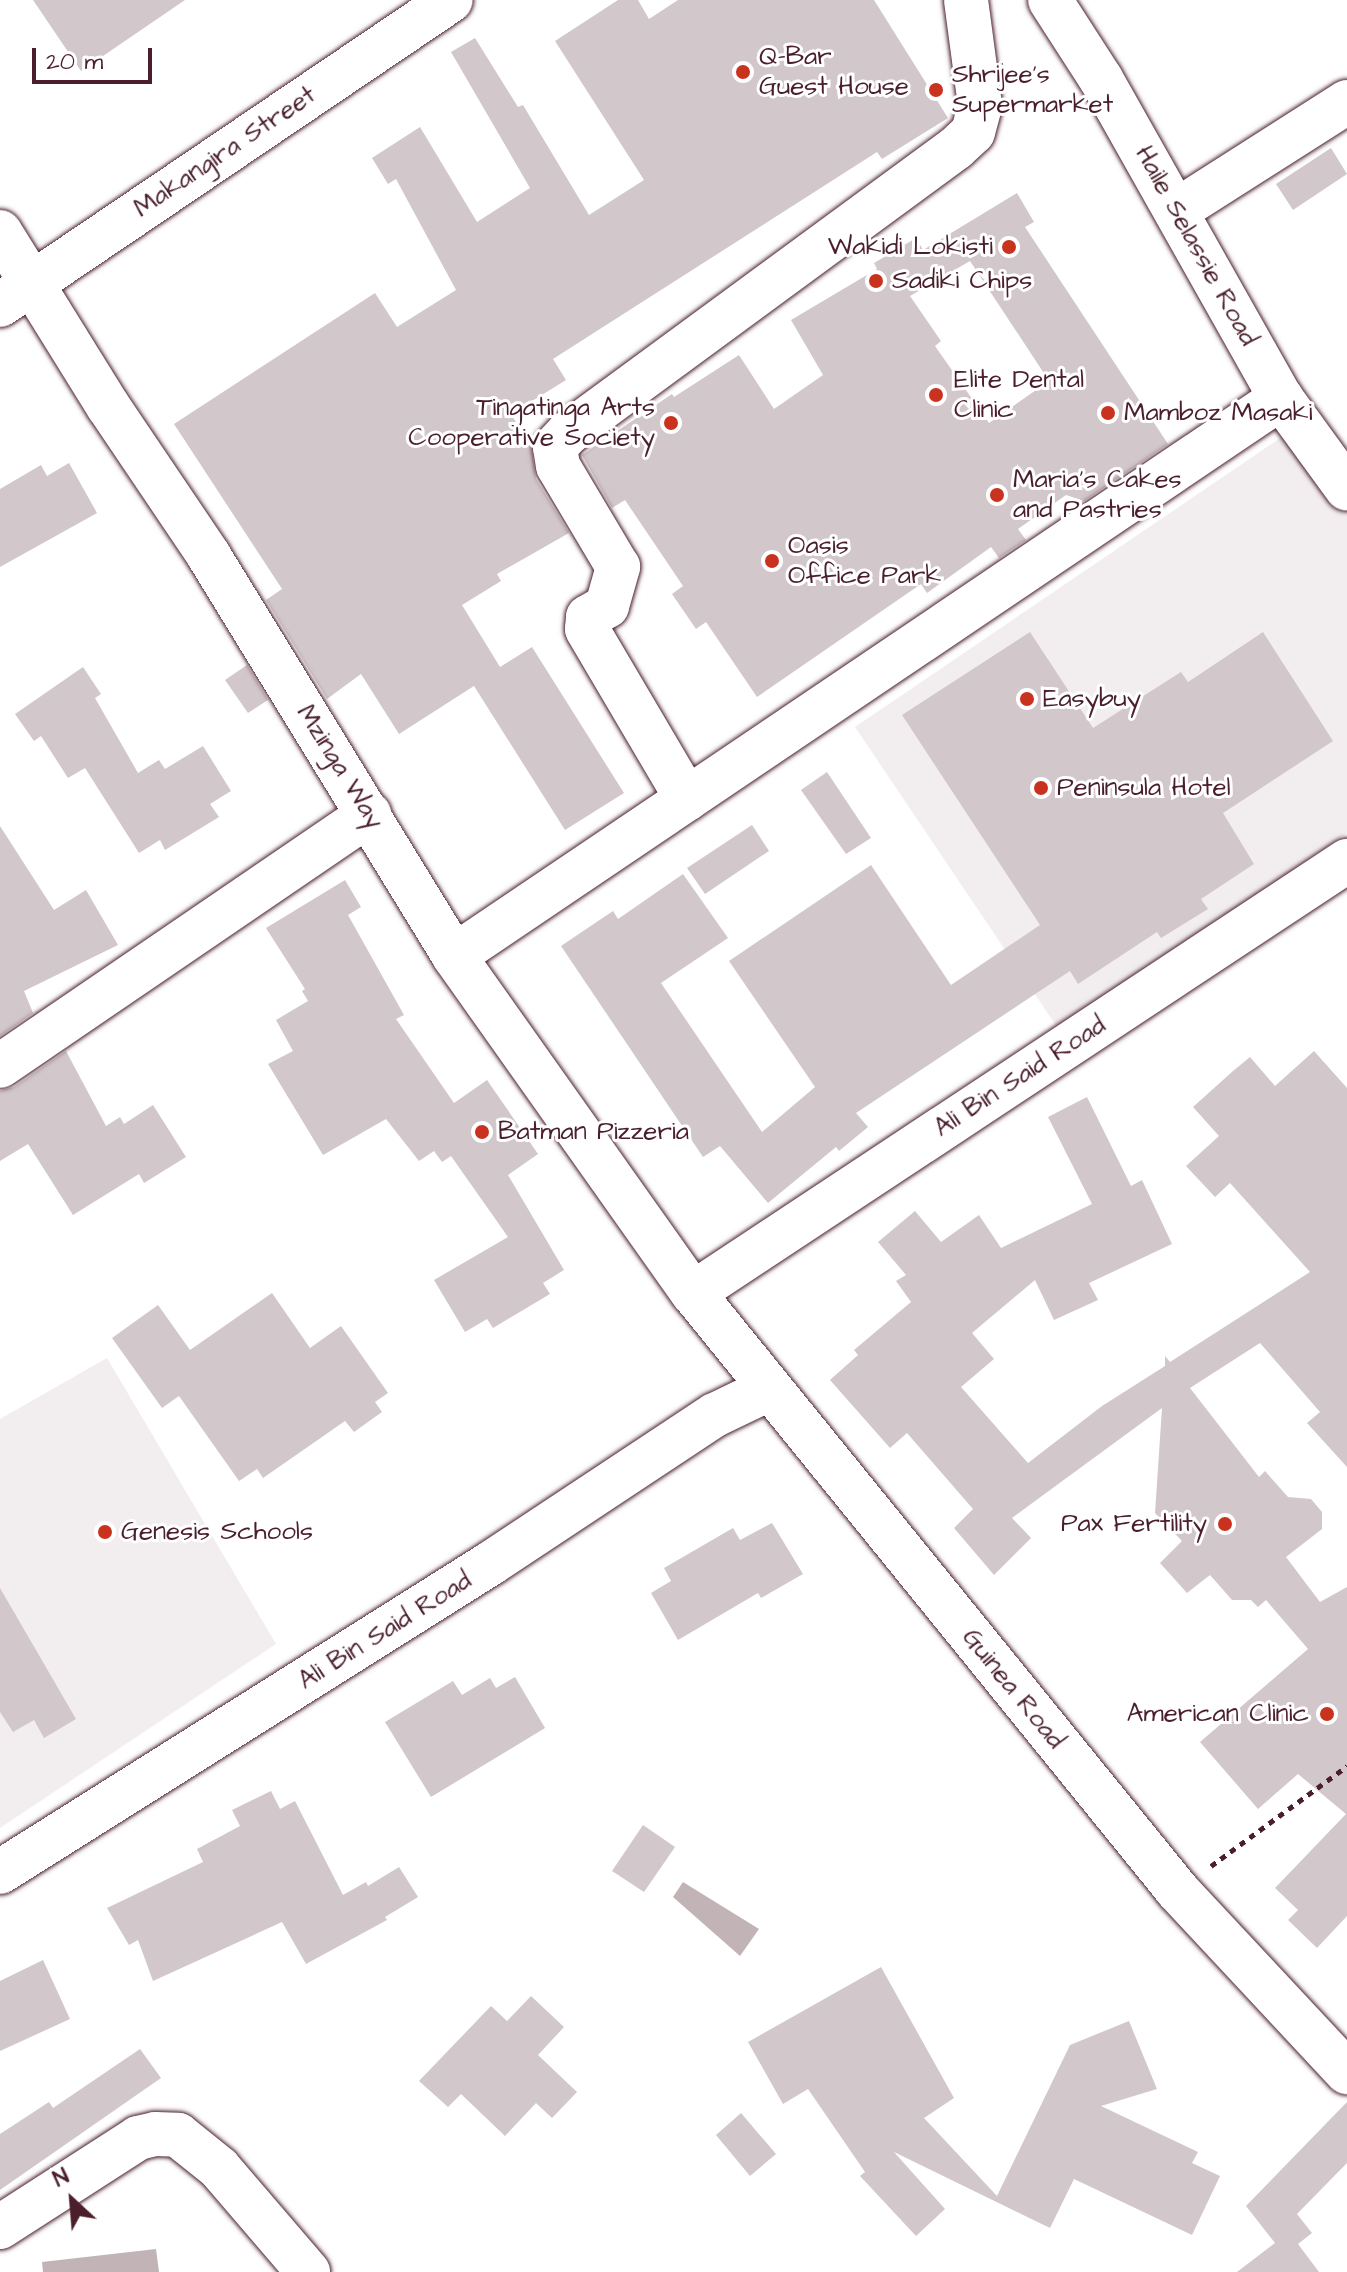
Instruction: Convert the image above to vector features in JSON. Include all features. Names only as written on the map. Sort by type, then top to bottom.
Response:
[{"type":"street","name":"Makangira Street","points":[[16,294],[451,0]]},
{"type":"street","points":[[687,799],[587,629],[588,617],[607,606],[618,567],[558,466],[555,447],[568,433],[956,148],[973,132],[980,105],[966,0]]},
{"type":"street","name":"Haile Selassie Road","points":[[1050,0],[1101,79],[1281,398],[1347,489]]},
{"type":"street","points":[[1176,211],[1347,102]]},
{"type":"street","name":"Mzinga Way","points":[[0,232],[16,294],[209,556],[454,956],[693,1293]]},
{"type":"street","points":[[454,956],[1281,398]]},
{"type":"street","points":[[0,1066],[369,814]]},
{"type":"street","name":"Ali Bin Said Road","points":[[693,1293],[1347,861]]},
{"type":"street","name":"Guinea Road","points":[[693,1293],[1178,1891],[1347,2072]]},
{"type":"street","name":"Ali Bin Said Road","points":[[0,1872],[491,1563],[715,1415],[769,1389]]},
{"type":"street","points":[[0,2227],[138,2138],[155,2134],[178,2135],[219,2168],[308,2272]]},
{"type":"path","points":[[1178,1891],[1347,1766]]},
{"type":"shaded area","points":[[1292,430],[1347,505],[1347,833],[1059,1030],[855,727]]},
{"type":"shaded area","name":"Genesis Schools","points":[[107,1358],[276,1644],[0,1828],[0,1419]]},
{"type":"shaded area","points":[[683,1882],[759,1929],[740,1956],[673,1897]]},
{"type":"shaded area","points":[[156,2249],[159,2272],[43,2272],[42,2262]]},
{"type":"building","points":[[33,0],[185,0],[81,71]]},
{"type":"building","points":[[618,0],[638,0],[649,19],[678,0],[874,0],[948,118],[882,159],[877,152],[553,359],[566,380],[511,414],[531,446],[536,479],[569,533],[497,574],[501,581],[462,605],[500,667],[532,647],[624,793],[565,830],[474,686],[399,734],[361,674],[327,699],[266,600],[282,589],[174,424],[375,293],[397,327],[456,290],[396,179],[388,184],[372,158],[420,127],[477,222],[530,188],[451,52],[475,38],[518,107],[523,105],[589,215],[644,180],[555,41]]},
{"type":"building","points":[[1331,148],[1347,174],[1293,210],[1276,184]]},
{"type":"building","points":[[1017,193],[1034,222],[1025,227],[1168,444],[1084,501],[1066,495],[1018,529],[1026,540],[999,558],[991,547],[927,593],[921,584],[757,697],[706,622],[696,629],[672,594],[683,586],[625,500],[612,508],[582,455],[672,394],[674,397],[739,355],[774,409],[823,375],[791,320],[877,269],[874,263],[916,238],[923,250]],"holes":[[[970,261],[1049,381],[989,423],[935,346],[941,341],[910,296]]]},
{"type":"building","points":[[69,463],[97,513],[0,567],[0,489],[41,465],[47,476]]},
{"type":"building","points":[[1030,632],[1093,728],[1181,672],[1188,682],[1263,632],[1333,741],[1223,813],[1254,864],[1201,899],[1208,909],[1161,938],[1157,932],[1078,984],[1070,971],[856,1113],[868,1127],[839,1151],[836,1147],[768,1203],[720,1146],[703,1157],[561,946],[613,911],[618,919],[683,874],[728,938],[661,983],[762,1132],[815,1087],[729,961],[871,865],[951,985],[1040,925],[902,715]]},
{"type":"building","points":[[247,665],[268,700],[248,713],[225,680]]},
{"type":"building","points":[[83,667],[101,694],[95,698],[138,773],[159,760],[165,769],[203,746],[231,791],[210,804],[219,817],[165,850],[160,840],[139,853],[85,768],[68,778],[41,736],[34,741],[15,714]]},
{"type":"building","points":[[827,772],[871,838],[846,854],[801,790]]},
{"type":"building","points":[[752,825],[769,851],[705,894],[687,868]]},
{"type":"building","points":[[0,826],[54,910],[86,890],[118,945],[24,991],[33,1013],[0,1036]]},
{"type":"building","points":[[345,880],[361,907],[348,915],[404,1015],[396,1019],[454,1103],[487,1080],[538,1154],[508,1175],[564,1270],[543,1283],[550,1294],[493,1328],[487,1319],[465,1332],[434,1280],[508,1237],[451,1156],[442,1162],[434,1151],[419,1161],[386,1119],[323,1155],[268,1064],[293,1051],[276,1020],[308,1001],[302,991],[305,989],[266,928]]},
{"type":"building","points":[[66,1051],[106,1126],[120,1117],[124,1124],[153,1105],[186,1157],[144,1183],[139,1174],[73,1215],[28,1144],[0,1161],[0,1091],[14,1087]]},
{"type":"building","points":[[1314,1051],[1347,1088],[1347,1467],[1307,1423],[1320,1412],[1260,1343],[1190,1388],[1259,1477],[1265,1471],[1288,1497],[1311,1499],[1322,1512],[1322,1529],[1286,1557],[1320,1602],[1347,1587],[1347,1916],[1317,1948],[1288,1920],[1298,1910],[1275,1888],[1346,1814],[1298,1774],[1258,1809],[1200,1742],[1308,1649],[1266,1600],[1258,1607],[1251,1600],[1232,1600],[1210,1575],[1187,1593],[1160,1563],[1182,1541],[1155,1513],[1162,1408],[1012,1518],[1031,1538],[994,1575],[954,1528],[973,1509],[907,1433],[890,1448],[830,1380],[858,1355],[854,1350],[911,1302],[896,1281],[906,1275],[878,1242],[915,1211],[941,1242],[979,1215],[1001,1248],[1092,1204],[1048,1117],[1087,1097],[1131,1186],[1142,1180],[1172,1244],[1089,1283],[1098,1300],[1054,1320],[1035,1280],[972,1333],[994,1359],[961,1387],[1028,1463],[1102,1406],[1165,1366],[1165,1356],[1170,1362],[1310,1272],[1230,1183],[1215,1197],[1186,1166],[1219,1136],[1193,1107],[1233,1071],[1250,1057],[1275,1086]]},
{"type":"building","points":[[272,1293],[310,1348],[341,1326],[388,1393],[375,1402],[382,1412],[354,1432],[345,1421],[263,1478],[257,1469],[239,1481],[179,1396],[162,1408],[112,1338],[158,1305],[190,1350]]},
{"type":"building","points":[[772,1523],[803,1574],[761,1598],[758,1593],[678,1640],[651,1593],[671,1581],[664,1568],[733,1528],[740,1540]]},
{"type":"building","points":[[0,1588],[76,1719],[44,1738],[34,1720],[13,1732],[0,1712]]},
{"type":"building","points":[[515,1677],[545,1728],[431,1797],[385,1722],[453,1681],[462,1695],[490,1678],[496,1688]]},
{"type":"building","points":[[271,1791],[280,1809],[295,1801],[343,1895],[366,1882],[368,1886],[399,1867],[418,1897],[385,1917],[387,1920],[306,1964],[282,1922],[153,1981],[138,1940],[129,1945],[107,1908],[203,1862],[197,1849],[240,1826],[232,1810]]},
{"type":"building","points":[[643,1825],[675,1847],[644,1892],[612,1871]]},
{"type":"building","points":[[43,1960],[70,2019],[0,2051],[0,1981]]},
{"type":"building","points":[[881,1967],[954,2098],[924,2118],[997,2196],[1070,2045],[1129,2021],[1157,2089],[1101,2106],[1198,2152],[1192,2163],[1220,2176],[1192,2235],[1074,2179],[1050,2228],[894,2152],[945,2209],[916,2236],[860,2176],[865,2172],[808,2089],[783,2104],[748,2042]]},
{"type":"building","points":[[531,1996],[564,2027],[538,2055],[577,2092],[552,2118],[536,2103],[505,2136],[461,2094],[448,2107],[419,2081],[491,2006],[507,2021]]},
{"type":"building","points":[[140,2049],[161,2078],[0,2190],[0,2134],[49,2102],[53,2108]]},
{"type":"building","points":[[1347,2102],[1347,2163],[1297,2214],[1312,2233],[1298,2244],[1319,2272],[1237,2272],[1275,2243],[1246,2206]]},
{"type":"building","points":[[741,2113],[776,2154],[750,2176],[716,2135]]},
{"type":"place","name":"Q-Bar Guest House","points":[[743,72]]},
{"type":"place","name":"Shrijee's Supermarket","points":[[936,90]]},
{"type":"place","name":"Wakidi Lokisti","points":[[1009,247]]},
{"type":"place","name":"Sadiki Chips","points":[[876,281]]},
{"type":"place","name":"Elite Dental Clinic","points":[[936,395]]},
{"type":"place","name":"Mamboz Masaki","points":[[1108,413]]},
{"type":"place","name":"Tingatinga Arts Cooperative Society","points":[[671,423]]},
{"type":"place","name":"Maria's Cakes and Pastries","points":[[997,495]]},
{"type":"place","name":"Oasis Office Park","points":[[772,561]]},
{"type":"place","name":"Easybuy","points":[[1027,699]]},
{"type":"place","name":"Peninsula Hotel","points":[[1041,788]]},
{"type":"place","name":"Batman Pizzeria","points":[[482,1132]]},
{"type":"place","name":"Pax Fertility","points":[[1225,1524]]},
{"type":"place","name":"Genesis Schools","points":[[105,1532]]},
{"type":"place","name":"American Clinic","points":[[1327,1714]]}]
